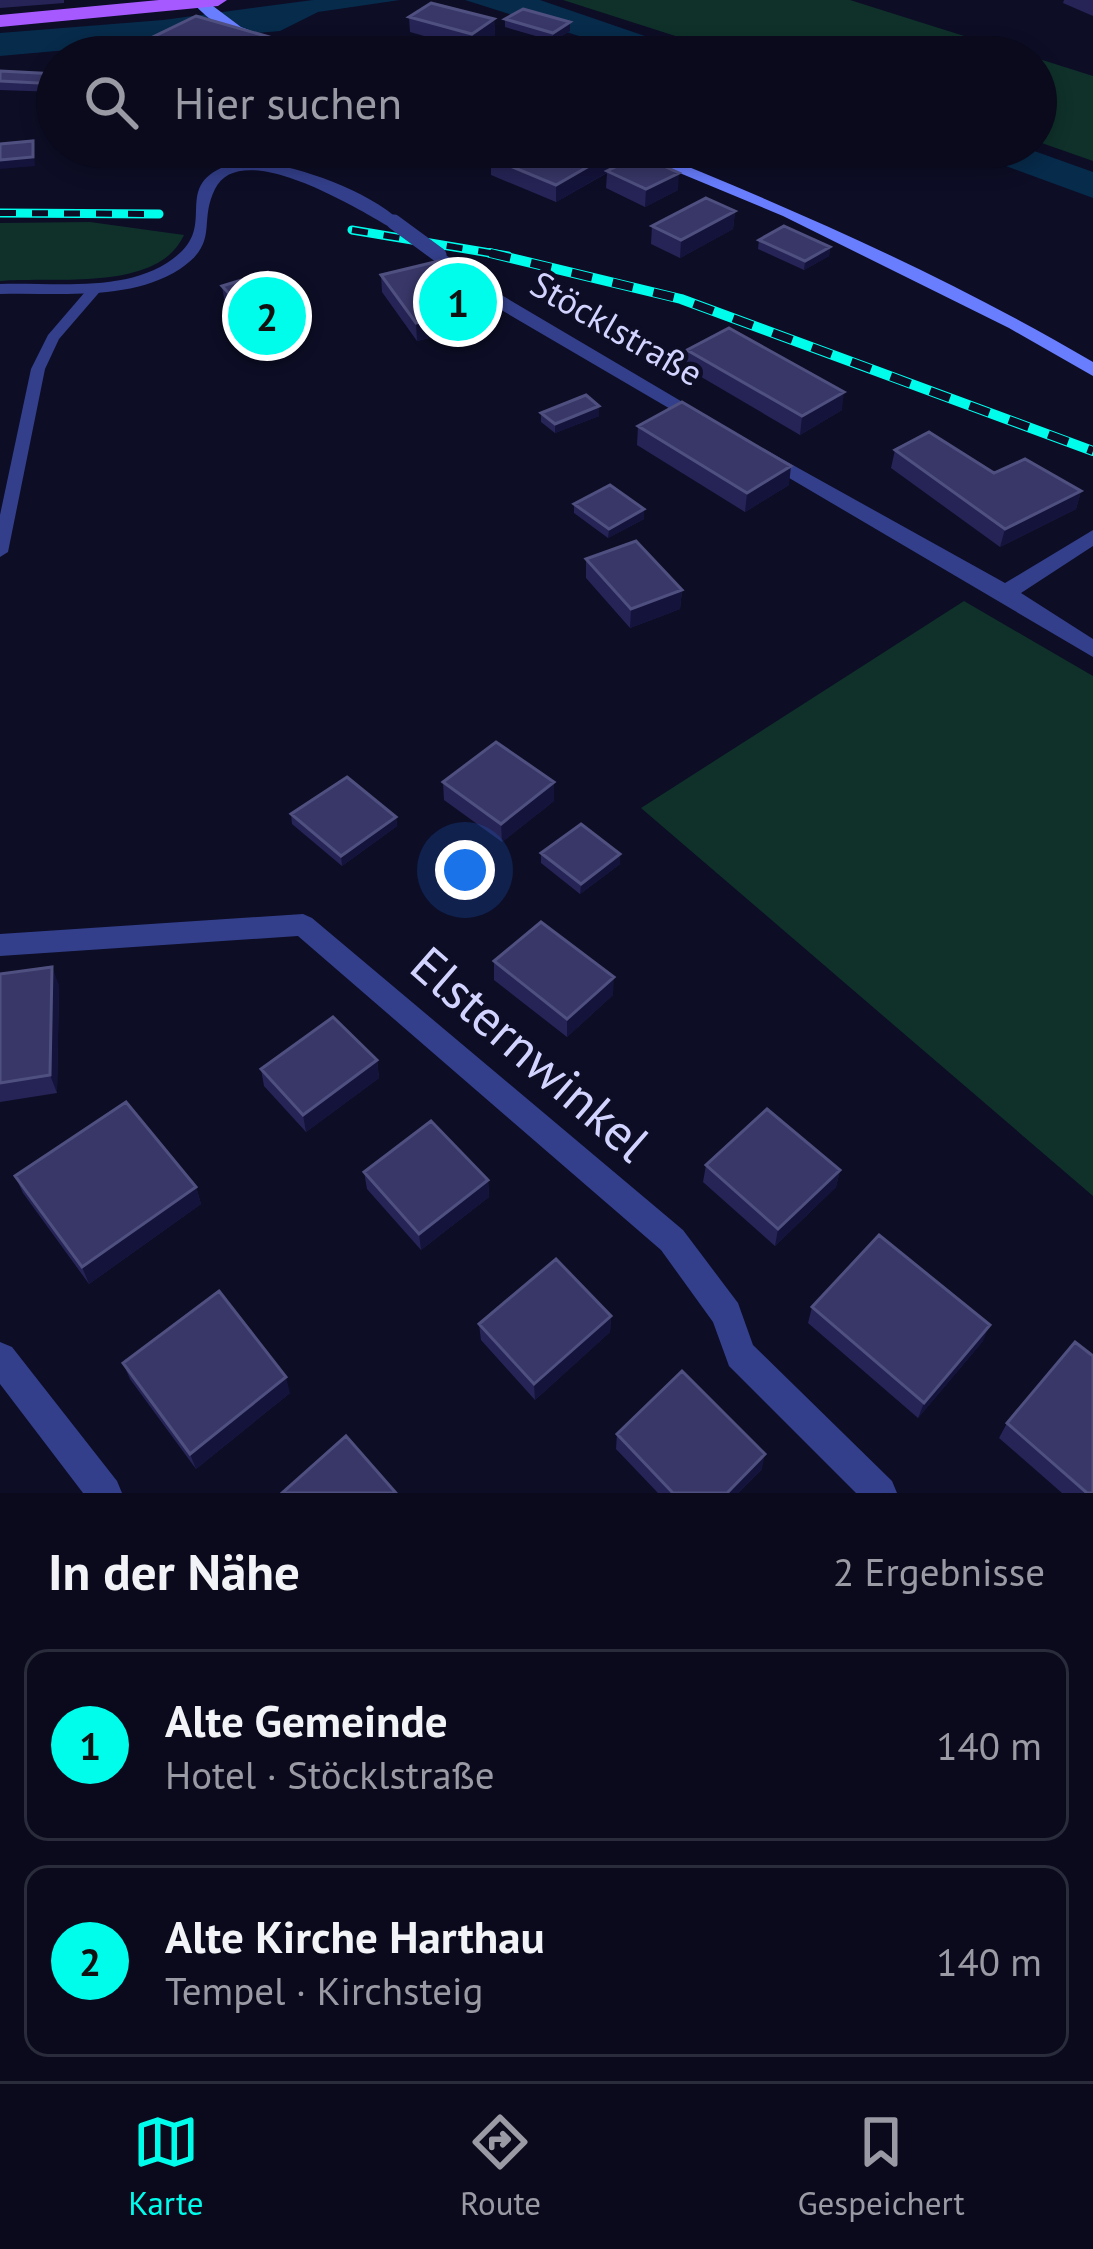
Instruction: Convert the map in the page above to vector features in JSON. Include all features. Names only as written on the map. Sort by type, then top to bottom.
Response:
[{"type":"main road","points":[[0,21],[209,5],[255,36]]},
{"type":"main road","points":[[678,168],[789,212],[1015,324],[1093,370]]},
{"type":"street","name":"Stöcklstraße","points":[[96,287],[154,273],[188,256],[200,236],[210,182],[225,168]]},
{"type":"street","name":"Stöcklstraße","points":[[270,168],[394,222],[492,296],[724,432]]},
{"type":"street","points":[[0,289],[96,287]]},
{"type":"street","points":[[744,444],[1005,593],[1093,649]]},
{"type":"street","points":[[1005,593],[1093,537]]},
{"type":"street","name":"Elsternwinkel","points":[[0,946],[303,925],[672,1240],[727,1315],[740,1354],[880,1493]]},
{"type":"street","points":[[0,1358],[105,1493]]},
{"type":"lane","points":[[0,552],[38,369],[53,338],[96,287]]},
{"type":"green space","points":[[563,0],[850,0],[964,36],[675,36]]},
{"type":"green space","points":[[1057,65],[1093,76],[1093,161],[1057,148]]},
{"type":"green space","points":[[90,222],[184,235],[171,253],[128,274],[0,281],[0,223]]},
{"type":"green space","points":[[964,601],[1093,676],[1093,1196],[641,808]]},
{"type":"water","points":[[313,0],[400,0],[318,12],[280,31],[224,36],[36,36],[36,53],[0,56],[0,33],[163,20]]},
{"type":"water","points":[[465,0],[540,0],[645,36],[579,36]]},
{"type":"water","points":[[1057,159],[1093,172],[1093,198],[1011,168],[1057,168]]},
{"type":"building","points":[[431,3],[494,19],[472,34],[409,17]]},
{"type":"building","points":[[523,9],[570,22],[553,33],[505,19]]},
{"type":"building","points":[[196,16],[266,36],[155,36]]},
{"type":"building","points":[[0,71],[36,73],[36,83],[0,81]]},
{"type":"building","points":[[33,141],[33,157],[0,160],[0,144]]},
{"type":"building","points":[[515,168],[586,168],[556,185]]},
{"type":"building","points":[[668,168],[679,173],[646,189],[607,171]]},
{"type":"building","points":[[706,198],[735,211],[681,240],[652,226]]},
{"type":"building","points":[[784,226],[830,247],[805,261],[759,240]]},
{"type":"building","points":[[439,261],[477,309],[416,323],[381,275]]},
{"type":"building","points":[[268,272],[307,311],[259,326],[222,286]]},
{"type":"building","points":[[729,328],[844,392],[802,416],[687,350]]},
{"type":"building","points":[[586,395],[599,406],[555,424],[541,413]]},
{"type":"building","points":[[682,402],[791,466],[747,493],[638,426]]},
{"type":"building","points":[[929,432],[994,473],[1025,459],[1081,491],[1005,529],[895,450]]},
{"type":"building","points":[[610,485],[644,509],[609,529],[574,504]]},
{"type":"building","points":[[636,541],[682,590],[631,609],[586,559]]},
{"type":"building","points":[[496,742],[554,782],[501,824],[443,782]]},
{"type":"building","points":[[347,777],[396,817],[341,856],[291,814]]},
{"type":"building","points":[[581,824],[620,854],[581,884],[541,853]]},
{"type":"building","points":[[541,922],[614,977],[567,1019],[494,961]]},
{"type":"building","points":[[52,967],[50,1075],[0,1083],[0,974]]},
{"type":"building","points":[[333,1017],[377,1060],[303,1115],[261,1069]]},
{"type":"building","points":[[126,1102],[196,1187],[82,1267],[15,1176]]},
{"type":"building","points":[[767,1109],[840,1170],[778,1229],[706,1165]]},
{"type":"building","points":[[431,1121],[488,1180],[419,1234],[364,1172]]},
{"type":"building","points":[[879,1235],[990,1325],[924,1403],[812,1307]]},
{"type":"building","points":[[556,1259],[611,1316],[534,1384],[479,1324]]},
{"type":"building","points":[[219,1291],[286,1377],[190,1454],[123,1363]]},
{"type":"building","points":[[1075,1342],[1093,1356],[1093,1493],[1087,1493],[1007,1423]]},
{"type":"building","points":[[682,1371],[765,1454],[727,1493],[673,1493],[617,1434]]},
{"type":"building","points":[[346,1436],[396,1493],[282,1493]]},
{"type":"railway","points":[[0,213],[159,214]]},
{"type":"railway","points":[[352,230],[490,253]]},
{"type":"railway","points":[[490,253],[508,256]]},
{"type":"railway","points":[[490,253],[681,299],[1093,451]]},
{"type":"place","name":"Alte Gemeinde","points":[[458,302]]},
{"type":"place","name":"Alte Kirche Harthau","points":[[267,316]]}]
